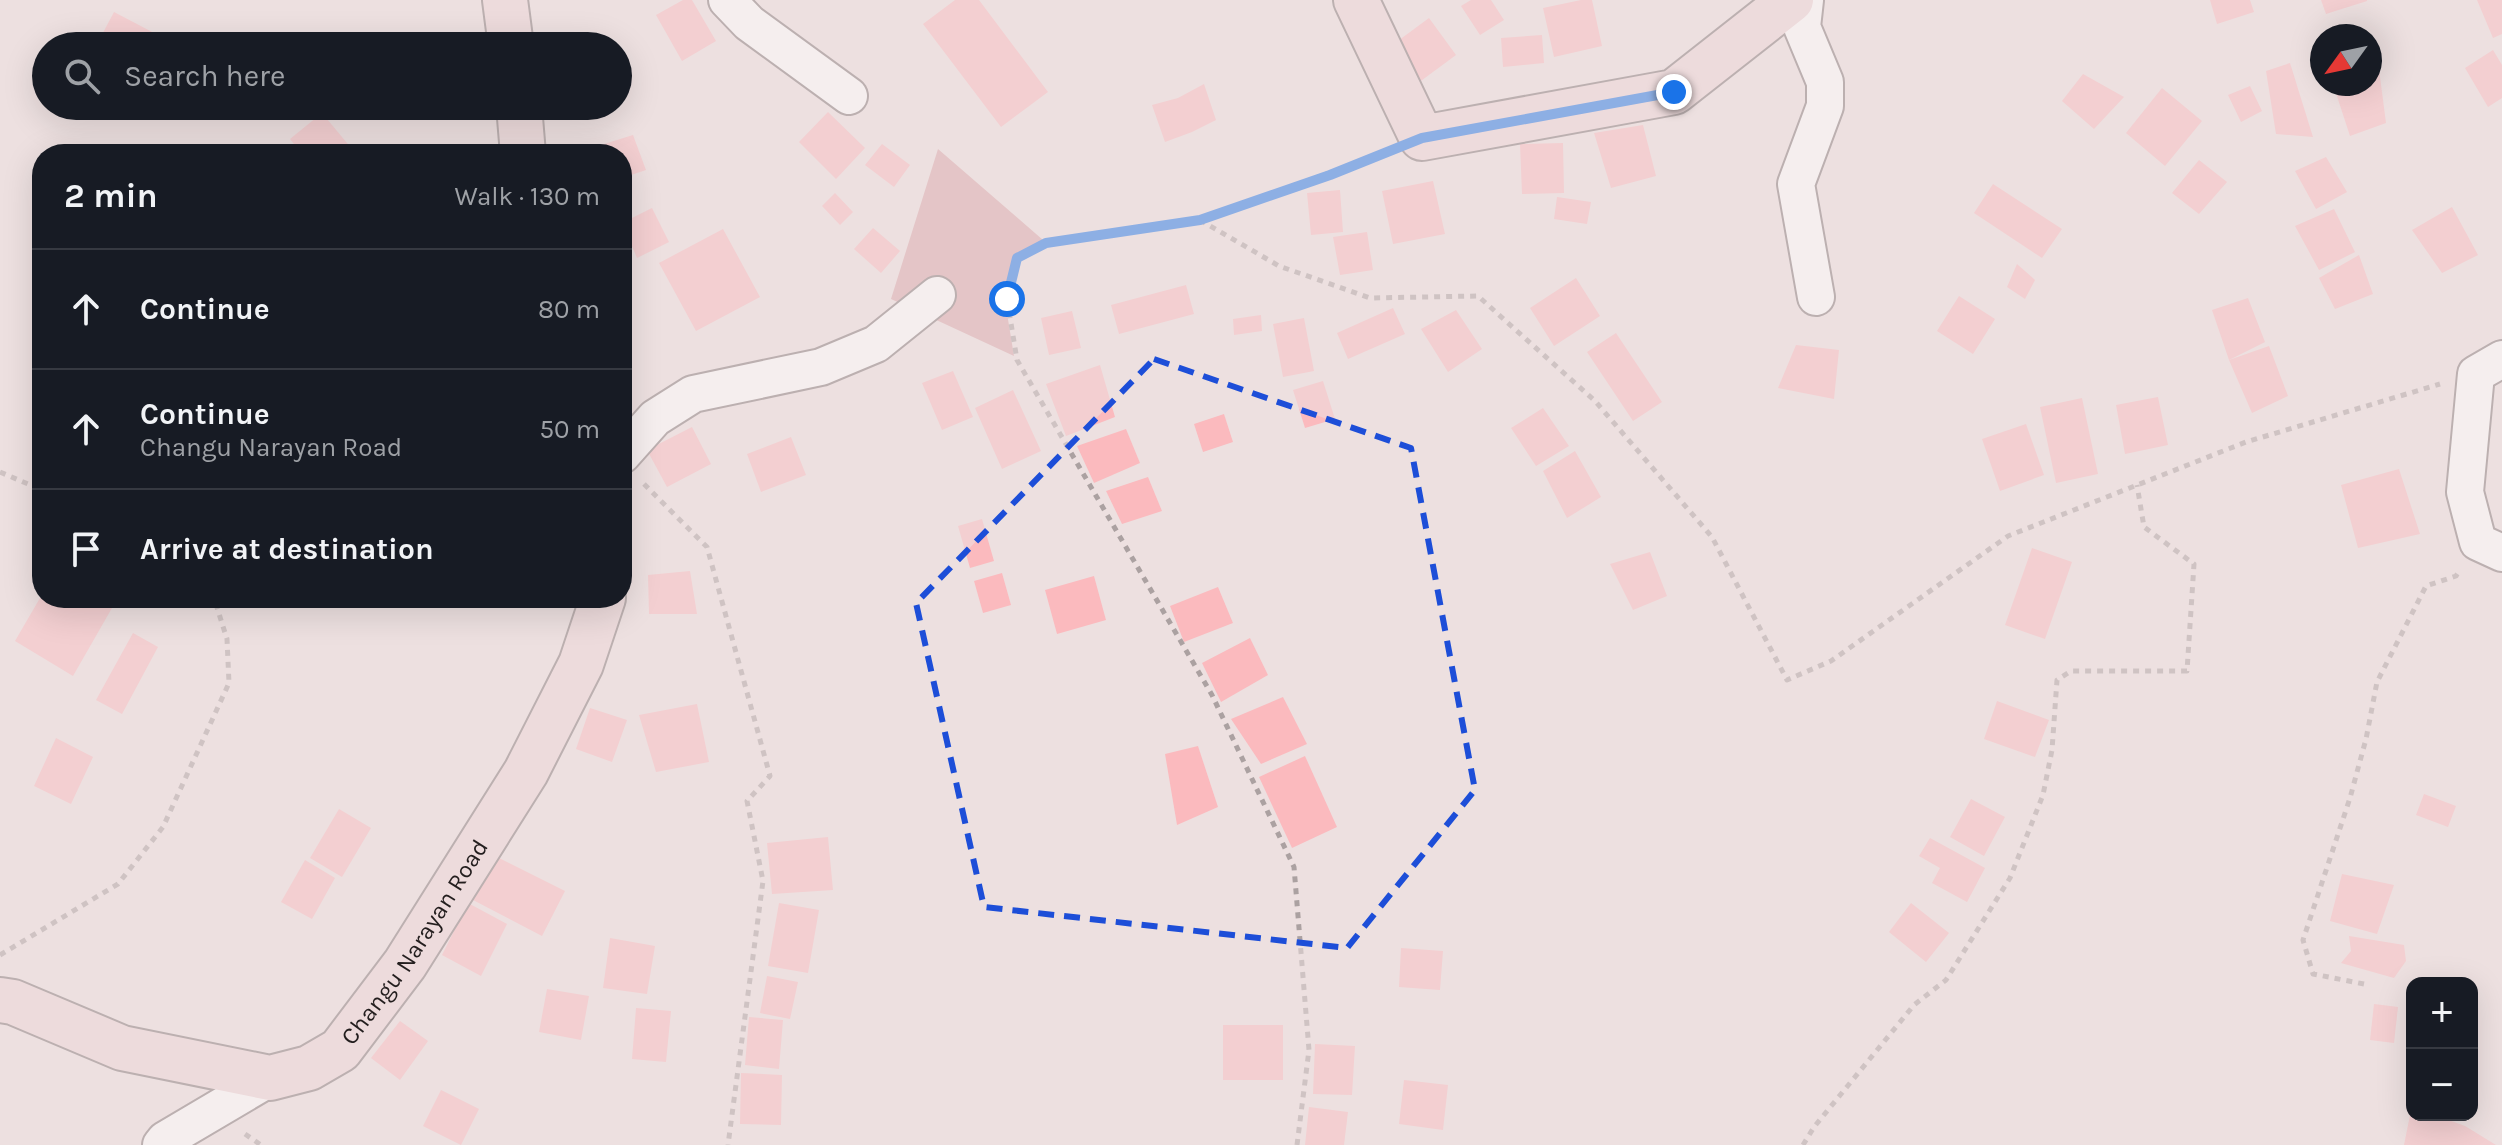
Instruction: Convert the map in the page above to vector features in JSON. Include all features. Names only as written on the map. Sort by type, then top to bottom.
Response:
[{"type":"main road","points":[[505,0],[509,32]]},
{"type":"main road","points":[[1356,0],[1422,138],[1674,92],[1791,0]]},
{"type":"main road","points":[[520,120],[522,144]]},
{"type":"main road","name":"Changu Narayan Road","points":[[0,1000],[13,1002],[122,1048],[270,1078],[309,1068],[340,1050],[405,964],[526,772],[581,664],[600,608]]},
{"type":"street","points":[[727,0],[749,23],[849,96]]},
{"type":"street","points":[[1805,0],[1802,27],[1825,82],[1825,106],[1796,184],[1816,297]]},
{"type":"street","points":[[632,468],[655,418],[693,394],[821,367],[876,344],[937,295]]},
{"type":"street","points":[[2489,366],[2465,492],[2490,548]]},
{"type":"street","points":[[161,1145],[270,1078]]},
{"type":"path","points":[[1297,1145],[1309,1050],[1294,867],[1212,695],[1017,360],[1007,299],[1017,258],[1046,243],[1200,220],[1330,175],[1422,138]]},
{"type":"path","points":[[1200,220],[1279,266],[1370,298],[1478,296],[1595,401],[1712,537],[1787,680],[1831,661],[2008,536],[2246,442],[2489,366]]},
{"type":"path","points":[[632,468],[707,547],[770,776],[747,801],[763,881],[728,1145]]},
{"type":"path","points":[[0,472],[32,486]]},
{"type":"path","points":[[1803,1145],[1814,1127],[1914,1005],[1946,980],[2010,878],[2043,795],[2052,750],[2057,680],[2071,671],[2187,671],[2194,564],[2144,527],[2137,485]]},
{"type":"path","points":[[2364,984],[2313,974],[2303,940],[2350,798],[2377,682],[2426,586],[2456,576],[2490,548]]},
{"type":"path","points":[[0,955],[118,884],[163,827],[229,683],[227,639],[217,608]]},
{"type":"highlighted area","points":[[1154,359],[1411,448],[1475,790],[1347,948],[984,907],[916,603]]},
{"type":"shaded area","points":[[938,149],[1043,240],[1014,255],[1004,295],[1014,356],[891,299]]},
{"type":"building","points":[[683,0],[692,0],[716,41],[682,61],[656,15]]},
{"type":"building","points":[[955,0],[979,0],[1048,92],[1001,127],[923,24]]},
{"type":"building","points":[[1471,0],[1491,0],[1504,20],[1480,35],[1461,6]]},
{"type":"building","points":[[1592,0],[1602,46],[1554,57],[1543,8]]},
{"type":"building","points":[[2210,0],[2250,0],[2254,12],[2217,24]]},
{"type":"building","points":[[2321,0],[2367,0],[2367,1],[2326,14]]},
{"type":"building","points":[[2477,0],[2502,0],[2502,34],[2493,38]]},
{"type":"building","points":[[114,12],[152,32],[103,32]]},
{"type":"building","points":[[1429,18],[1456,55],[1414,86],[1387,49]]},
{"type":"building","points":[[1542,35],[1544,63],[1503,67],[1501,38]]},
{"type":"building","points":[[2493,50],[2502,65],[2502,98],[2488,107],[2465,68]]},
{"type":"building","points":[[2290,63],[2313,137],[2276,134],[2266,71]]},
{"type":"building","points":[[2083,74],[2124,97],[2094,129],[2062,101]]},
{"type":"building","points":[[1204,84],[1216,120],[1165,142],[1152,105],[1178,98]]},
{"type":"building","points":[[2250,86],[2262,111],[2241,122],[2228,95]]},
{"type":"building","points":[[2162,88],[2202,121],[2165,166],[2126,133]]},
{"type":"building","points":[[2382,92],[2386,123],[2350,136],[2337,96],[2382,96]]},
{"type":"building","points":[[828,112],[865,148],[836,179],[799,142]]},
{"type":"building","points":[[313,120],[328,120],[348,144],[294,144],[290,139]]},
{"type":"building","points":[[1643,125],[1656,176],[1611,188],[1594,133]]},
{"type":"building","points":[[633,135],[646,170],[632,175],[632,144],[604,144]]},
{"type":"building","points":[[1563,143],[1564,193],[1522,194],[1520,144]]},
{"type":"building","points":[[882,144],[910,165],[894,187],[865,165]]},
{"type":"building","points":[[2326,157],[2347,192],[2316,209],[2295,171]]},
{"type":"building","points":[[2199,160],[2227,182],[2199,214],[2172,193]]},
{"type":"building","points":[[1433,181],[1445,234],[1393,244],[1382,191]]},
{"type":"building","points":[[1993,184],[2062,229],[2042,258],[1974,213]]},
{"type":"building","points":[[1340,190],[1343,232],[1311,235],[1307,193]]},
{"type":"building","points":[[835,193],[853,212],[840,225],[822,206]]},
{"type":"building","points":[[1557,197],[1591,202],[1587,224],[1554,219]]},
{"type":"building","points":[[2452,207],[2478,255],[2442,273],[2412,230]]},
{"type":"building","points":[[652,208],[669,242],[637,258],[632,246],[632,218]]},
{"type":"building","points":[[2334,209],[2355,252],[2319,270],[2295,226]]},
{"type":"building","points":[[873,228],[900,251],[881,273],[854,249]]},
{"type":"building","points":[[723,229],[760,297],[696,331],[659,263]]},
{"type":"building","points":[[1367,232],[1373,270],[1340,275],[1333,237]]},
{"type":"building","points":[[2359,255],[2373,294],[2335,309],[2319,278]]},
{"type":"building","points":[[2017,264],[2035,280],[2025,299],[2007,287]]},
{"type":"building","points":[[1576,278],[1600,316],[1554,346],[1530,308]]},
{"type":"building","points":[[1186,285],[1194,314],[1119,334],[1111,305]]},
{"type":"building","points":[[1959,296],[1995,319],[1973,354],[1937,331]]},
{"type":"building","points":[[2248,298],[2265,342],[2229,360],[2212,310]]},
{"type":"building","points":[[1393,308],[1405,334],[1348,359],[1337,333]]},
{"type":"building","points":[[1456,310],[1482,349],[1448,372],[1421,329]]},
{"type":"building","points":[[1072,311],[1081,348],[1049,355],[1041,318]]},
{"type":"building","points":[[1261,315],[1262,331],[1234,335],[1233,319]]},
{"type":"building","points":[[1304,318],[1314,371],[1283,377],[1273,324]]},
{"type":"building","points":[[1616,333],[1662,402],[1633,421],[1587,352]]},
{"type":"building","points":[[1796,345],[1839,350],[1834,399],[1778,388]]},
{"type":"building","points":[[2269,346],[2288,396],[2252,413],[2229,360]]},
{"type":"building","points":[[1100,365],[1115,417],[1066,436],[1046,384]]},
{"type":"building","points":[[953,371],[973,417],[942,430],[922,383]]},
{"type":"building","points":[[1323,381],[1335,419],[1305,428],[1293,390]]},
{"type":"building","points":[[1013,390],[1041,451],[1002,469],[975,408]]},
{"type":"building","points":[[2158,397],[2168,445],[2125,454],[2116,405]]},
{"type":"building","points":[[2082,398],[2098,474],[2056,483],[2040,407]]},
{"type":"building","points":[[1543,408],[1569,446],[1536,466],[1511,428]]},
{"type":"building","points":[[1224,414],[1233,442],[1203,452],[1194,424]]},
{"type":"building","points":[[2026,424],[2044,475],[2000,491],[1982,439]]},
{"type":"building","points":[[692,427],[711,464],[667,487],[647,450]]},
{"type":"building","points":[[1126,429],[1140,463],[1094,483],[1077,446]]},
{"type":"building","points":[[791,437],[806,475],[761,492],[747,454]]},
{"type":"building","points":[[1575,451],[1601,497],[1567,518],[1543,471]]},
{"type":"building","points":[[2399,469],[2420,534],[2358,548],[2341,485]]},
{"type":"building","points":[[1148,477],[1162,511],[1122,524],[1106,491]]},
{"type":"building","points":[[982,519],[994,561],[970,568],[958,526]]},
{"type":"building","points":[[2032,548],[2072,562],[2045,639],[2005,625]]},
{"type":"building","points":[[1650,552],[1667,596],[1633,610],[1610,564]]},
{"type":"building","points":[[690,571],[697,614],[649,614],[648,575]]},
{"type":"building","points":[[1002,573],[1011,605],[983,613],[974,581]]},
{"type":"building","points":[[1094,576],[1106,620],[1057,634],[1045,590]]},
{"type":"building","points":[[1218,587],[1233,623],[1184,642],[1170,606]]},
{"type":"building","points":[[34,608],[112,608],[73,676],[15,641]]},
{"type":"building","points":[[133,633],[158,647],[122,714],[96,700]]},
{"type":"building","points":[[1250,638],[1268,675],[1221,702],[1202,663]]},
{"type":"building","points":[[1283,697],[1307,744],[1261,764],[1231,719]]},
{"type":"building","points":[[1997,701],[2049,720],[2035,757],[1984,739]]},
{"type":"building","points":[[697,704],[709,762],[656,772],[639,715]]},
{"type":"building","points":[[590,708],[627,720],[612,762],[576,749]]},
{"type":"building","points":[[56,738],[93,757],[71,804],[34,786]]},
{"type":"building","points":[[1198,746],[1218,807],[1177,825],[1165,754]]},
{"type":"building","points":[[1305,756],[1337,827],[1292,848],[1259,777]]},
{"type":"building","points":[[2424,794],[2456,806],[2448,827],[2416,815]]},
{"type":"building","points":[[1971,799],[2005,817],[1984,856],[1950,837]]},
{"type":"building","points":[[339,809],[371,828],[342,877],[310,858]]},
{"type":"building","points":[[828,837],[833,890],[772,894],[767,843]]},
{"type":"building","points":[[1930,838],[1985,868],[1967,902],[1932,883],[1940,868],[1919,856]]},
{"type":"building","points":[[495,856],[565,891],[542,936],[473,900]]},
{"type":"building","points":[[305,860],[335,878],[312,919],[281,902]]},
{"type":"building","points":[[2342,874],[2394,885],[2377,934],[2330,921]]},
{"type":"building","points":[[468,903],[507,924],[481,976],[442,955]]},
{"type":"building","points":[[779,903],[819,910],[808,973],[768,966]]},
{"type":"building","points":[[1911,903],[1949,933],[1926,962],[1889,932]]},
{"type":"building","points":[[2349,936],[2404,945],[2406,961],[2394,978],[2341,963],[2351,951]]},
{"type":"building","points":[[610,938],[655,946],[647,994],[603,988]]},
{"type":"building","points":[[1401,948],[1443,951],[1440,990],[1399,987]]},
{"type":"building","points":[[767,976],[798,982],[790,1019],[760,1013]]},
{"type":"building","points":[[547,989],[589,996],[581,1040],[539,1032]]},
{"type":"building","points":[[2374,1004],[2398,1007],[2394,1043],[2370,1040]]},
{"type":"building","points":[[636,1008],[671,1011],[666,1062],[632,1059]]},
{"type":"building","points":[[749,1017],[783,1020],[779,1069],[745,1065]]},
{"type":"building","points":[[400,1021],[428,1041],[400,1080],[371,1058]]},
{"type":"building","points":[[1223,1025],[1283,1025],[1283,1080],[1223,1080]]},
{"type":"building","points":[[1315,1044],[1355,1046],[1352,1095],[1313,1094]]},
{"type":"building","points":[[741,1073],[782,1075],[781,1125],[740,1124]]},
{"type":"building","points":[[1404,1080],[1448,1085],[1443,1130],[1399,1124]]},
{"type":"building","points":[[441,1090],[479,1109],[461,1145],[423,1126]]},
{"type":"building","points":[[1309,1107],[1348,1112],[1344,1145],[1305,1145]]},
{"type":"building","points":[[2409,1121],[2451,1121],[2496,1145],[2404,1145]]},
{"type":"route","points":[[1007,299],[1017,258],[1046,243],[1200,220],[1330,175],[1422,138],[1674,92]]}]
